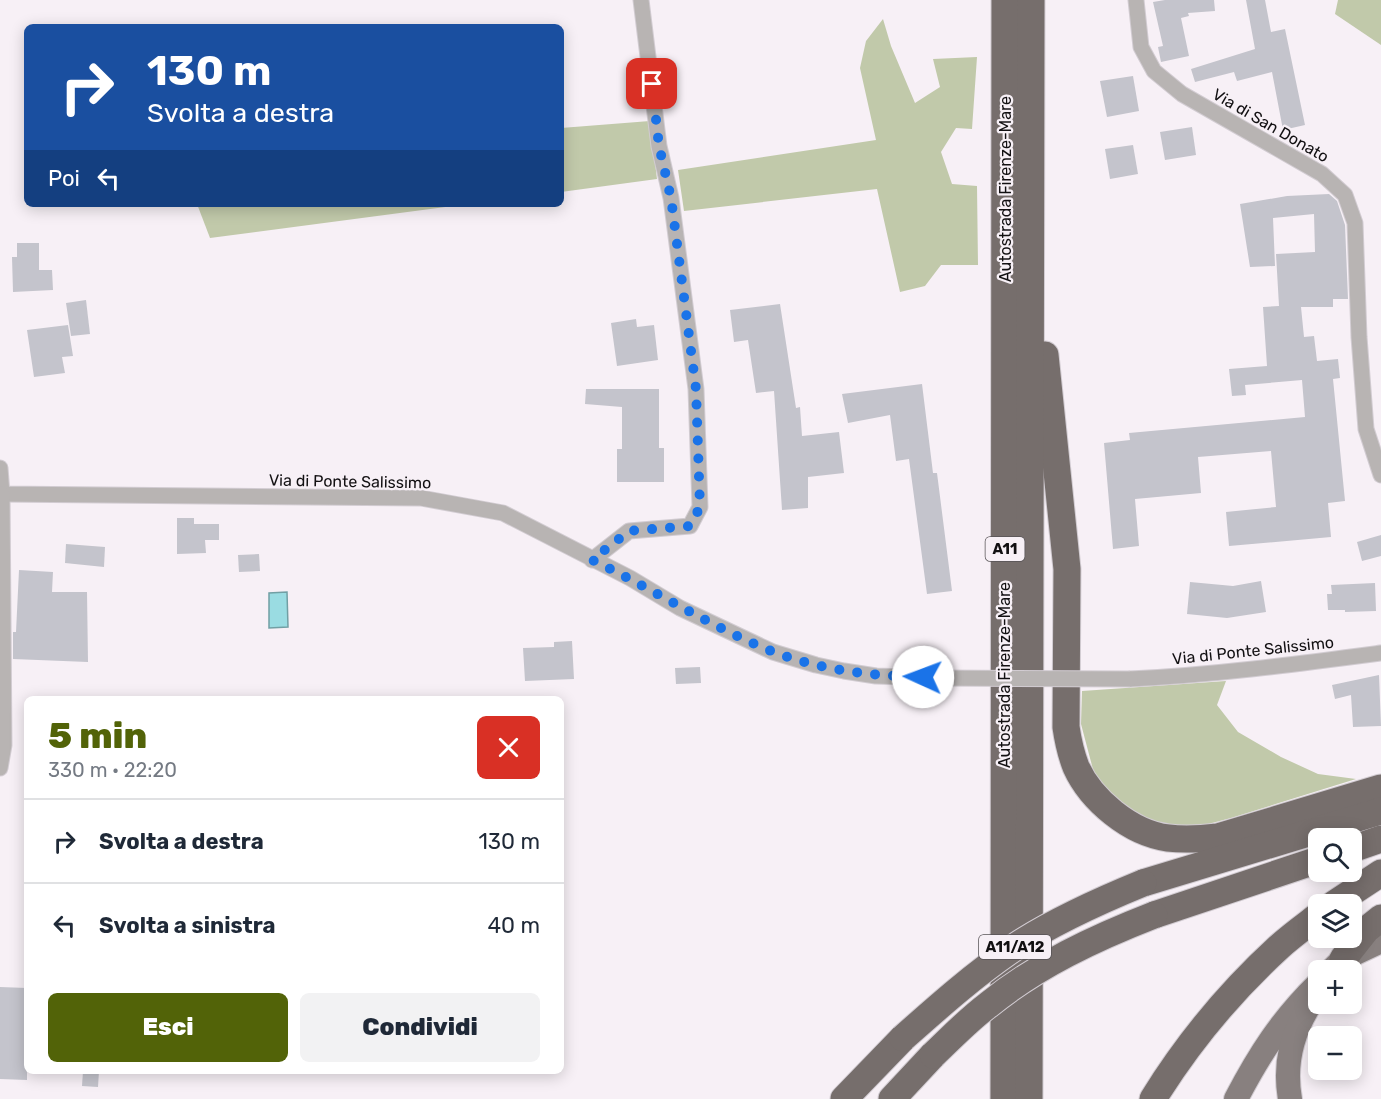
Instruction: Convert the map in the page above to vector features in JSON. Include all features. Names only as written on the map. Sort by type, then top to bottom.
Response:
[{"type":"highway","name":"Autostrada Firenze-Mare","points":[[1003,1096],[1005,0]]},
{"type":"highway","name":"Autostrada Firenze-Mare","points":[[1029,1099],[1030,0]]},
{"type":"highway","points":[[1030,177],[1066,569],[1066,727],[1070,751],[1077,769],[1099,799],[1120,817],[1147,832],[1165,838],[1190,840],[1218,837],[1381,788]]},
{"type":"highway","name":"A11/A12","points":[[843,1099],[903,1038],[951,995],[1014,947],[1040,931],[1143,883],[1381,811]]},
{"type":"highway","points":[[1362,846],[1381,839]]},
{"type":"highway","points":[[892,1099],[933,1055],[988,1004],[1047,964],[1108,934],[1154,915],[1308,863]]},
{"type":"highway","points":[[1349,894],[1381,873]]},
{"type":"highway","points":[[1342,960],[1366,930],[1381,918]]},
{"type":"highway","points":[[1153,1099],[1192,1043],[1230,999],[1279,947],[1308,924]]},
{"type":"main road","points":[[1347,960],[1381,941]]},
{"type":"main road","points":[[1236,1099],[1284,1019],[1308,994]]},
{"type":"main road","points":[[1290,1099],[1287,1079],[1293,1037],[1308,1007]]},
{"type":"street","points":[[592,560],[629,531],[690,526],[700,507],[696,389],[671,198],[659,146],[641,0]]},
{"type":"street","name":"Via di San Donato","points":[[1136,0],[1141,47],[1154,71],[1182,94],[1322,174],[1345,195],[1355,223],[1359,337],[1366,429],[1381,475]]},
{"type":"street","points":[[0,468],[4,746],[0,768]]},
{"type":"street","name":"Via di Ponte Salissimo","points":[[2,494],[420,498],[503,513],[630,578],[680,608],[773,652],[816,665],[876,676],[1130,679],[1258,668],[1381,653]]},
{"type":"green space","points":[[1338,0],[1381,0],[1381,45],[1335,14]]},
{"type":"green space","points":[[883,19],[891,46],[915,103],[940,87],[933,59],[977,57],[972,129],[956,128],[941,152],[952,184],[977,186],[978,265],[941,265],[925,286],[900,292],[877,189],[684,211],[678,170],[876,140],[860,68],[866,41]]},
{"type":"green space","points":[[650,121],[657,179],[564,192],[564,128]]},
{"type":"green space","points":[[198,207],[445,207],[210,238]]},
{"type":"green space","points":[[1226,681],[1217,705],[1238,732],[1281,757],[1318,774],[1356,779],[1193,828],[1159,826],[1121,808],[1095,777],[1081,724],[1082,691]]},
{"type":"water","points":[[287,592],[288,627],[269,628],[269,593]]},
{"type":"building","points":[[1214,0],[1215,11],[1188,13],[1189,16],[1181,18],[1189,56],[1161,62],[1158,47],[1163,46],[1153,2]]},
{"type":"building","points":[[1246,0],[1265,0],[1271,32],[1285,29],[1305,125],[1283,130],[1272,72],[1237,81],[1234,72],[1195,82],[1191,69],[1255,49]]},
{"type":"building","points":[[1133,76],[1139,111],[1107,117],[1100,81]]},
{"type":"building","points":[[1192,127],[1196,155],[1165,160],[1160,132]]},
{"type":"building","points":[[1133,145],[1138,174],[1110,179],[1105,149]]},
{"type":"building","points":[[1329,194],[1337,201],[1345,225],[1348,299],[1333,299],[1333,307],[1301,307],[1304,337],[1314,336],[1317,361],[1338,359],[1340,378],[1333,379],[1345,501],[1328,503],[1331,537],[1229,546],[1226,512],[1276,507],[1271,451],[1198,457],[1201,493],[1135,499],[1139,546],[1113,549],[1104,443],[1130,440],[1129,433],[1305,417],[1302,380],[1245,385],[1246,395],[1232,396],[1229,369],[1267,366],[1263,307],[1279,306],[1276,254],[1315,252],[1314,214],[1273,218],[1275,266],[1250,267],[1240,204],[1287,196]]},
{"type":"building","points":[[17,243],[39,243],[39,270],[52,270],[53,290],[13,292],[12,257],[17,257]]},
{"type":"building","points":[[86,300],[90,334],[71,336],[66,303]]},
{"type":"building","points":[[780,304],[796,408],[800,407],[802,436],[839,432],[844,473],[808,477],[808,508],[782,510],[774,391],[756,393],[748,340],[734,342],[730,310]]},
{"type":"building","points":[[636,319],[637,327],[654,325],[658,360],[617,366],[611,323]]},
{"type":"building","points":[[68,325],[73,356],[62,357],[65,373],[34,377],[27,330]]},
{"type":"building","points":[[922,384],[933,473],[937,473],[952,591],[927,594],[909,459],[896,461],[890,415],[848,423],[842,394]]},
{"type":"building","points":[[586,389],[659,389],[659,448],[664,448],[664,482],[617,482],[617,449],[622,449],[622,407],[585,404]]},
{"type":"building","points":[[177,518],[194,518],[194,524],[219,524],[219,540],[205,540],[206,553],[177,554]]},
{"type":"building","points":[[1381,535],[1381,556],[1362,561],[1357,542]]},
{"type":"building","points":[[66,544],[105,547],[104,567],[65,563]]},
{"type":"building","points":[[259,554],[260,571],[239,572],[238,555]]},
{"type":"building","points":[[19,570],[53,572],[52,592],[87,592],[88,662],[13,659],[13,632],[16,632]]},
{"type":"building","points":[[1261,581],[1266,612],[1227,618],[1187,614],[1190,582],[1233,586]]},
{"type":"building","points":[[1375,583],[1376,611],[1328,610],[1327,594],[1332,594],[1331,585]]},
{"type":"building","points":[[572,641],[574,679],[525,681],[523,648],[554,647],[554,642]]},
{"type":"building","points":[[700,667],[701,683],[676,684],[675,668]]},
{"type":"building","points":[[1379,675],[1381,726],[1353,727],[1351,695],[1335,699],[1332,685]]},
{"type":"building","points":[[0,987],[24,988],[24,1074],[27,1074],[27,1080],[0,1079]]},
{"type":"building","points":[[83,1074],[99,1074],[98,1087],[82,1086]]},
{"type":"route","points":[[652,84],[659,146],[671,198],[696,389],[700,507],[690,526],[629,531],[592,560],[630,578],[680,608],[773,652],[844,671],[876,676],[923,677]]}]
